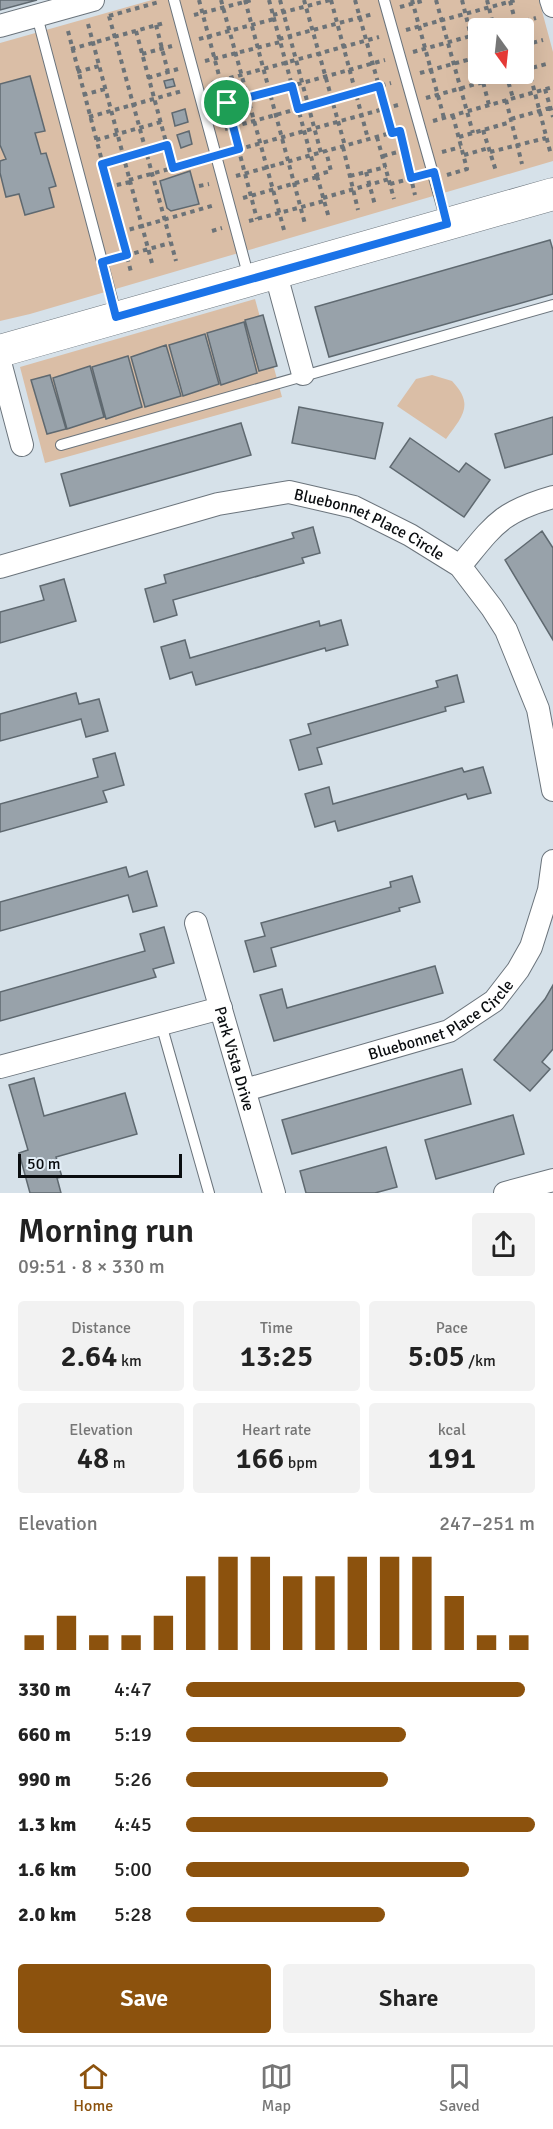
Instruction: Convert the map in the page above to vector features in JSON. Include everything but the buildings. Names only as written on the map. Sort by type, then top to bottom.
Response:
[{"type":"main road","points":[[0,351],[262,275],[447,224],[552,198]]},
{"type":"street","points":[[545,12],[551,0]]},
{"type":"street","points":[[0,26],[37,16],[101,8]]},
{"type":"street","points":[[262,275],[303,374]]},
{"type":"street","points":[[0,362],[21,445]]},
{"type":"street","name":"Bluebonnet Place Circle","points":[[0,567],[218,504],[290,492],[354,507],[410,535],[460,566],[506,630],[538,710],[553,790]]},
{"type":"street","points":[[460,566],[495,524],[519,507],[553,497]]},
{"type":"street","name":"Bluebonnet Place Circle","points":[[244,1090],[449,1031],[494,1001],[518,970],[531,947],[551,890],[553,861]]},
{"type":"street","name":"Park Vista Drive","points":[[196,922],[274,1193]]},
{"type":"street","points":[[0,1067],[221,1008]]},
{"type":"street","points":[[505,1193],[553,1180]]},
{"type":"lane","points":[[174,0],[235,225],[262,275]]},
{"type":"lane","points":[[385,5],[447,224]]},
{"type":"lane","points":[[37,16],[116,317]]},
{"type":"lane","points":[[61,445],[303,374],[553,305]]},
{"type":"lane","points":[[161,1024],[209,1193]]},
{"type":"path","points":[[131,272],[66,31],[87,23],[101,8],[165,0]]},
{"type":"path","points":[[199,0],[257,219]]},
{"type":"path","points":[[221,0],[284,230]]},
{"type":"path","points":[[71,49],[252,0]]},
{"type":"path","points":[[269,0],[329,218]]},
{"type":"path","points":[[280,0],[321,153]]},
{"type":"path","points":[[304,0],[339,122],[358,210]]},
{"type":"path","points":[[142,54],[252,25],[283,12],[330,0],[368,140]]},
{"type":"path","points":[[355,0],[392,133]]},
{"type":"path","points":[[148,78],[360,18],[385,5],[426,0]]},
{"type":"path","points":[[436,0],[473,133]]},
{"type":"path","points":[[462,0],[468,25]]},
{"type":"path","points":[[487,0],[492,18]]},
{"type":"path","points":[[89,117],[512,0],[515,18]]},
{"type":"path","points":[[246,1],[305,224]]},
{"type":"path","points":[[412,2],[444,118]]},
{"type":"path","points":[[101,8],[114,37],[176,261]]},
{"type":"path","points":[[87,23],[153,267]]},
{"type":"path","points":[[156,25],[168,72]]},
{"type":"path","points":[[136,31],[173,168]]},
{"type":"path","points":[[204,110],[468,37]]},
{"type":"path","points":[[534,42],[543,40]]},
{"type":"path","points":[[210,133],[468,60]]},
{"type":"path","points":[[534,68],[550,63]]},
{"type":"path","points":[[77,72],[99,66]]},
{"type":"path","points":[[108,187],[475,84]]},
{"type":"path","points":[[484,84],[489,105]]},
{"type":"path","points":[[510,84],[513,98]]},
{"type":"path","points":[[531,84],[551,151]]},
{"type":"path","points":[[199,186],[553,87]]},
{"type":"path","points":[[83,95],[105,89]]},
{"type":"path","points":[[545,89],[553,117]]},
{"type":"path","points":[[506,100],[522,164]]},
{"type":"path","points":[[459,137],[552,107]]},
{"type":"path","points":[[235,225],[301,207],[369,184],[467,169],[453,116]]},
{"type":"path","points":[[96,140],[161,122]]},
{"type":"path","points":[[483,130],[496,171]]},
{"type":"path","points":[[400,131],[415,195]]},
{"type":"path","points":[[464,155],[517,145],[553,132]]},
{"type":"path","points":[[377,137],[394,199]]},
{"type":"path","points":[[102,164],[167,145]]},
{"type":"path","points":[[383,156],[405,150]]},
{"type":"path","points":[[316,175],[331,171],[326,151]]},
{"type":"path","points":[[350,176],[386,167]]},
{"type":"path","points":[[366,172],[375,205]]},
{"type":"path","points":[[102,262],[170,243]]},
{"type":"shaded area","points":[[152,0],[539,0],[553,52],[553,161],[0,321],[0,43]]},
{"type":"shaded area","points":[[255,299],[282,397],[45,463],[20,367]]},
{"type":"shaded area","points":[[432,375],[452,381],[463,397],[464,411],[446,439],[397,406],[416,379]]},
{"type":"route","points":[[292,86],[298,109],[379,86],[392,133],[400,131],[411,178],[434,172],[447,224],[116,317],[102,262],[127,255],[102,164],[167,145],[173,168],[239,149],[227,103],[292,86]]}]
